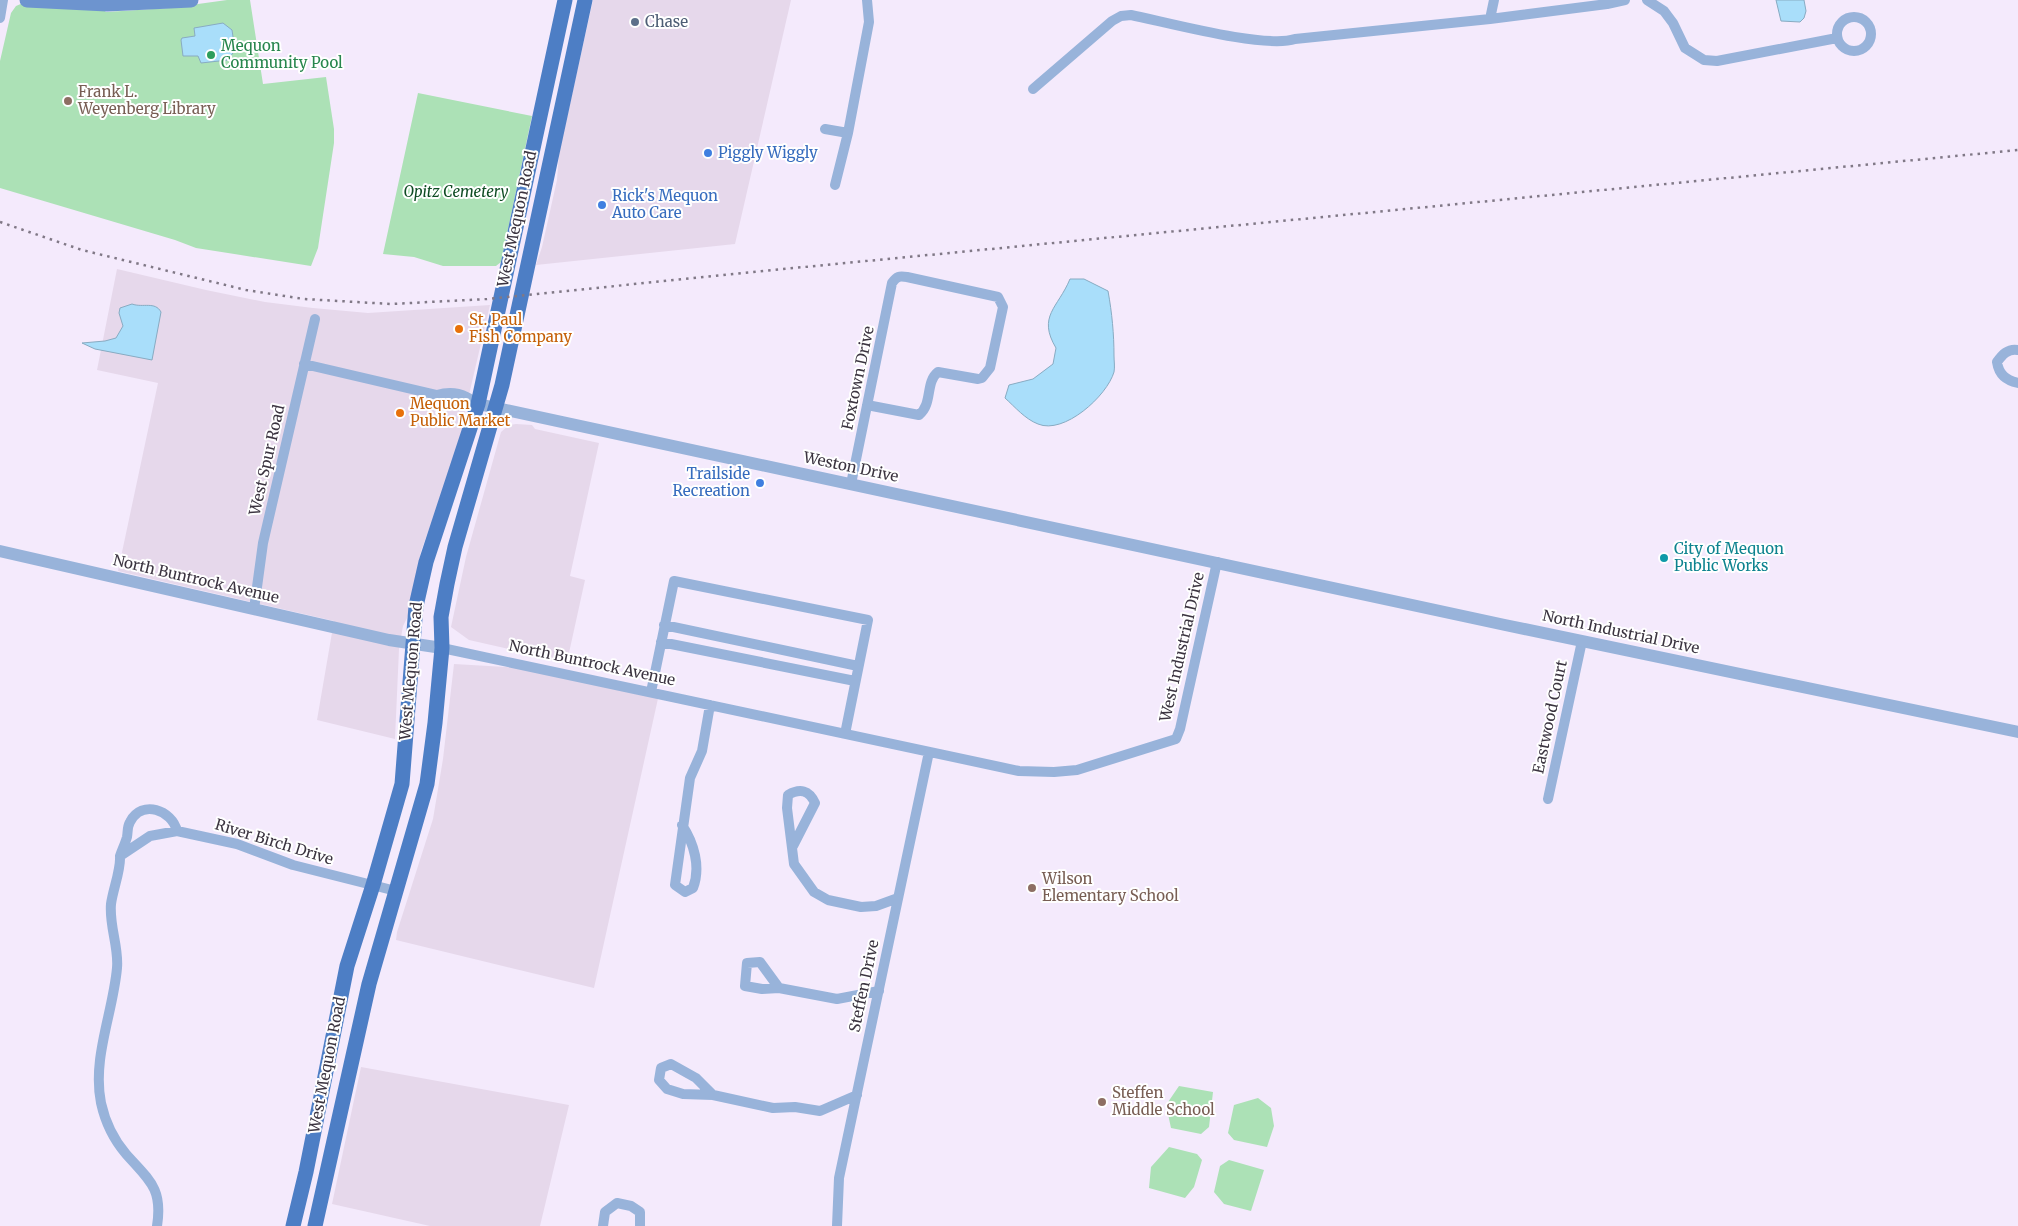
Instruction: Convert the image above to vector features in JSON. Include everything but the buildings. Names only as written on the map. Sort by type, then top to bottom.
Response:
[{"type":"main road","points":[[27,0],[107,4],[192,0]]},
{"type":"main road","name":"West Mequon Road","points":[[292,1226],[306,1172],[347,966],[402,784],[416,606],[426,562],[478,404],[565,0]]},
{"type":"main road","name":"West Mequon Road","points":[[315,1226],[369,984],[426,784],[435,723],[442,648],[441,617],[449,576],[455,547],[496,408],[584,4]]},
{"type":"main road","points":[[528,165],[549,169]]},
{"type":"main road","points":[[324,1079],[346,1083]]},
{"type":"street","points":[[0,18],[3,0]]},
{"type":"street","points":[[836,185],[848,134],[869,22],[867,0]]},
{"type":"street","points":[[1490,20],[1494,0]]},
{"type":"street","points":[[1034,89],[1112,21],[1122,16],[1131,15],[1253,40],[1288,41],[1490,20],[1625,0]]},
{"type":"street","points":[[1647,0],[1664,11],[1673,23],[1686,48],[1704,60],[1717,61],[1837,38]]},
{"type":"street","points":[[826,129],[848,134]]},
{"type":"street","name":"Foxtown Drive","points":[[851,484],[867,405],[892,283],[900,276],[998,297],[1003,307],[990,368],[982,378],[978,380],[938,372],[933,379],[926,407],[919,415],[867,405]]},
{"type":"street","name":"West Spur Road","points":[[254,609],[263,544],[315,319]]},
{"type":"street","points":[[2018,350],[2004,353],[1997,362],[1998,370],[2006,380],[2018,383]]},
{"type":"street","points":[[304,364],[437,395],[451,392],[466,395],[478,404]]},
{"type":"street","name":"Weston Drive","points":[[478,404],[1217,562]]},
{"type":"street","name":"North Buntrock Avenue","points":[[0,551],[412,644],[442,648],[1020,771],[1054,772],[1077,770],[1176,738]]},
{"type":"street","name":"North Industrial Drive","points":[[1217,562],[2018,732]]},
{"type":"street","name":"West Industrial Drive","points":[[1176,738],[1180,729],[1217,562]]},
{"type":"street","points":[[651,692],[674,581],[868,620],[845,734]]},
{"type":"street","points":[[664,625],[858,666]]},
{"type":"street","name":"Eastwood Court","points":[[1548,799],[1582,640]]},
{"type":"street","points":[[661,642],[855,681]]},
{"type":"street","points":[[682,825],[691,838],[697,876],[693,888],[685,892],[675,886],[682,825],[690,778],[702,750],[710,705]]},
{"type":"street","name":"Steffen Drive","points":[[837,1226],[839,1178],[929,752]]},
{"type":"street","points":[[793,846],[815,803],[812,797],[805,791],[796,790],[788,795],[787,808],[794,864],[814,892],[828,900],[861,907],[876,906],[898,898]]},
{"type":"street","points":[[157,1226],[158,1197],[153,1186],[147,1175],[125,1153],[106,1120],[99,1087],[100,1057],[115,991],[117,965],[111,906],[115,881],[121,863],[120,856],[131,820],[140,812],[150,809],[161,811],[170,816],[177,831]]},
{"type":"street","name":"River Birch Drive","points":[[120,856],[150,836],[177,831],[237,844],[293,865],[396,891]]},
{"type":"street","points":[[779,988],[837,999],[879,991]]},
{"type":"street","points":[[713,1095],[696,1078],[671,1064],[661,1068],[659,1080],[667,1089],[683,1094],[713,1095],[773,1108],[795,1107],[820,1111],[857,1095]]},
{"type":"street","points":[[602,1226],[605,1212],[617,1203],[631,1206],[640,1212],[640,1226]]},
{"type":"shaded area","points":[[593,0],[791,0],[735,244],[536,265],[542,247],[557,180],[559,153]]},
{"type":"shaded area","points":[[117,269],[265,302],[313,308],[368,313],[490,305],[464,416],[465,424],[421,551],[408,616],[403,626],[399,649],[395,739],[317,720],[334,621],[118,571],[158,383],[97,370]]},
{"type":"shaded area","points":[[509,425],[532,425],[535,429],[599,443],[570,576],[585,580],[567,662],[469,640],[451,627],[466,557],[501,432]]},
{"type":"shaded area","points":[[454,664],[543,669],[659,694],[594,988],[396,940],[433,819],[443,759]]},
{"type":"shaded area","points":[[361,1067],[569,1105],[540,1226],[430,1226],[332,1204]]},
{"type":"green space","points":[[227,0],[250,0],[263,84],[326,77],[334,129],[334,143],[318,248],[311,266],[196,248],[175,240],[0,188],[0,61],[11,13],[16,6],[23,3],[103,9],[106,12],[169,8]]},
{"type":"green space","name":"Opitz Cemetery","points":[[418,93],[532,116],[501,262],[496,266],[443,266],[414,257],[383,254]]},
{"type":"green space","points":[[1179,1086],[1213,1092],[1209,1127],[1201,1134],[1171,1128],[1166,1105]]},
{"type":"green space","points":[[1258,1098],[1271,1108],[1274,1126],[1267,1147],[1234,1140],[1228,1133],[1234,1105]]},
{"type":"green space","points":[[1169,1147],[1197,1154],[1202,1160],[1194,1187],[1185,1198],[1149,1188],[1151,1167]]},
{"type":"green space","points":[[1229,1160],[1264,1170],[1251,1211],[1224,1204],[1214,1192],[1220,1166]]},
{"type":"water","points":[[1776,0],[1804,0],[1806,11],[1804,18],[1800,22],[1781,21]]},
{"type":"water","points":[[223,23],[232,30],[235,50],[228,60],[201,63],[198,56],[183,56],[181,40],[182,38],[195,36],[194,28]]},
{"type":"water","points":[[1070,279],[1084,279],[1108,291],[1112,315],[1114,372],[1103,392],[1083,411],[1072,419],[1048,426],[1033,422],[1005,398],[1009,385],[1033,379],[1053,364],[1056,348],[1048,328],[1049,320],[1051,312]]},
{"type":"water","points":[[132,304],[152,306],[161,312],[152,360],[95,349],[82,343],[116,338],[123,326],[119,313],[120,308]]},
{"type":"railway","points":[[0,222],[82,250],[246,290],[304,299],[391,304],[487,299],[2018,150]]},
{"type":"place","name":"Chase","points":[[635,22]]},
{"type":"place","name":"Mequon Community Pool","points":[[211,55]]},
{"type":"place","name":"Frank L. Weyenberg Library","points":[[68,101]]},
{"type":"place","name":"Piggly Wiggly","points":[[708,153]]},
{"type":"place","name":"Rick's Mequon Auto Care","points":[[602,205]]},
{"type":"place","name":"St. Paul Fish Company","points":[[459,329]]},
{"type":"place","name":"Mequon Public Market","points":[[400,413]]},
{"type":"place","name":"Trailside Recreation","points":[[760,483]]},
{"type":"place","name":"City of Mequon Public Works","points":[[1664,558]]},
{"type":"place","name":"Wilson Elementary School","points":[[1032,888]]},
{"type":"place","name":"Steffen Middle School","points":[[1102,1102]]}]
